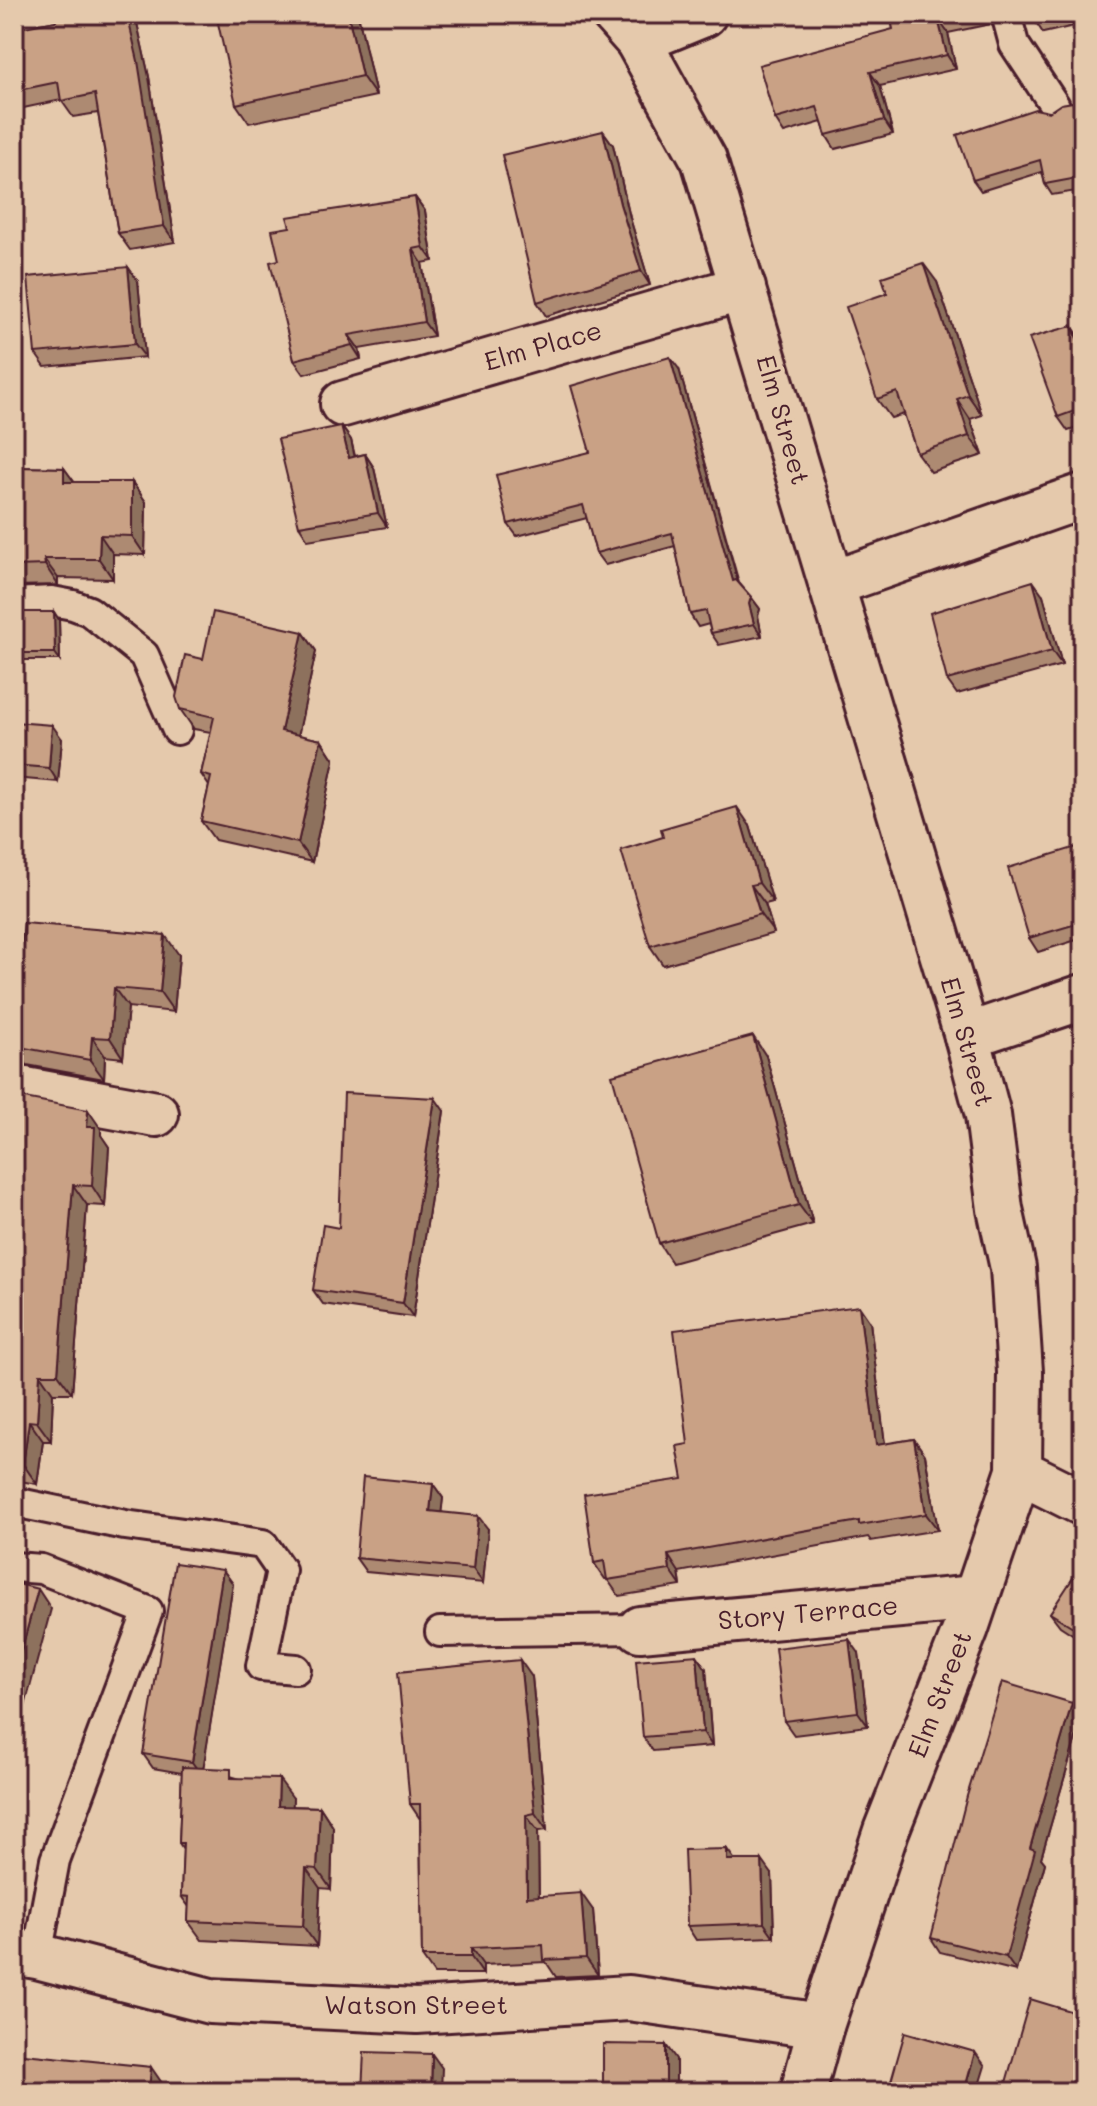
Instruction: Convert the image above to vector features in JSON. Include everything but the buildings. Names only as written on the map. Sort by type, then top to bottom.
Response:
[{"type":"main road","points":[[626,27],[704,14]]},
{"type":"main road","name":"Elm Street","points":[[626,27],[704,160],[967,1036],[988,1115],[1000,1209],[1013,1268],[1020,1372],[1019,1471],[976,1598],[886,1831],[821,2026],[803,2092]]},
{"type":"main road","name":"Elm Place","points":[[343,404],[743,288]]},
{"type":"main road","points":[[831,584],[1083,496]]},
{"type":"main road","points":[[967,1036],[1083,997]]},
{"type":"main road","points":[[14,1088],[156,1114]]},
{"type":"main road","points":[[1019,1471],[1083,1503]]},
{"type":"main road","name":"Story Terrace","points":[[640,1629],[976,1598]]},
{"type":"main road","name":"Watson Street","points":[[25,1954],[210,2001],[417,2011],[629,1998],[821,2026]]},
{"type":"lane","points":[[1006,14],[1014,44],[1055,106]]},
{"type":"lane","points":[[14,603],[52,601],[89,611],[144,655],[177,730]]},
{"type":"lane","points":[[14,1502],[125,1525],[263,1544],[281,1570],[261,1666],[296,1669]]},
{"type":"lane","points":[[14,1567],[41,1569],[148,1611],[55,1860],[25,1954]]},
{"type":"lane","points":[[440,1632],[640,1629]]}]
